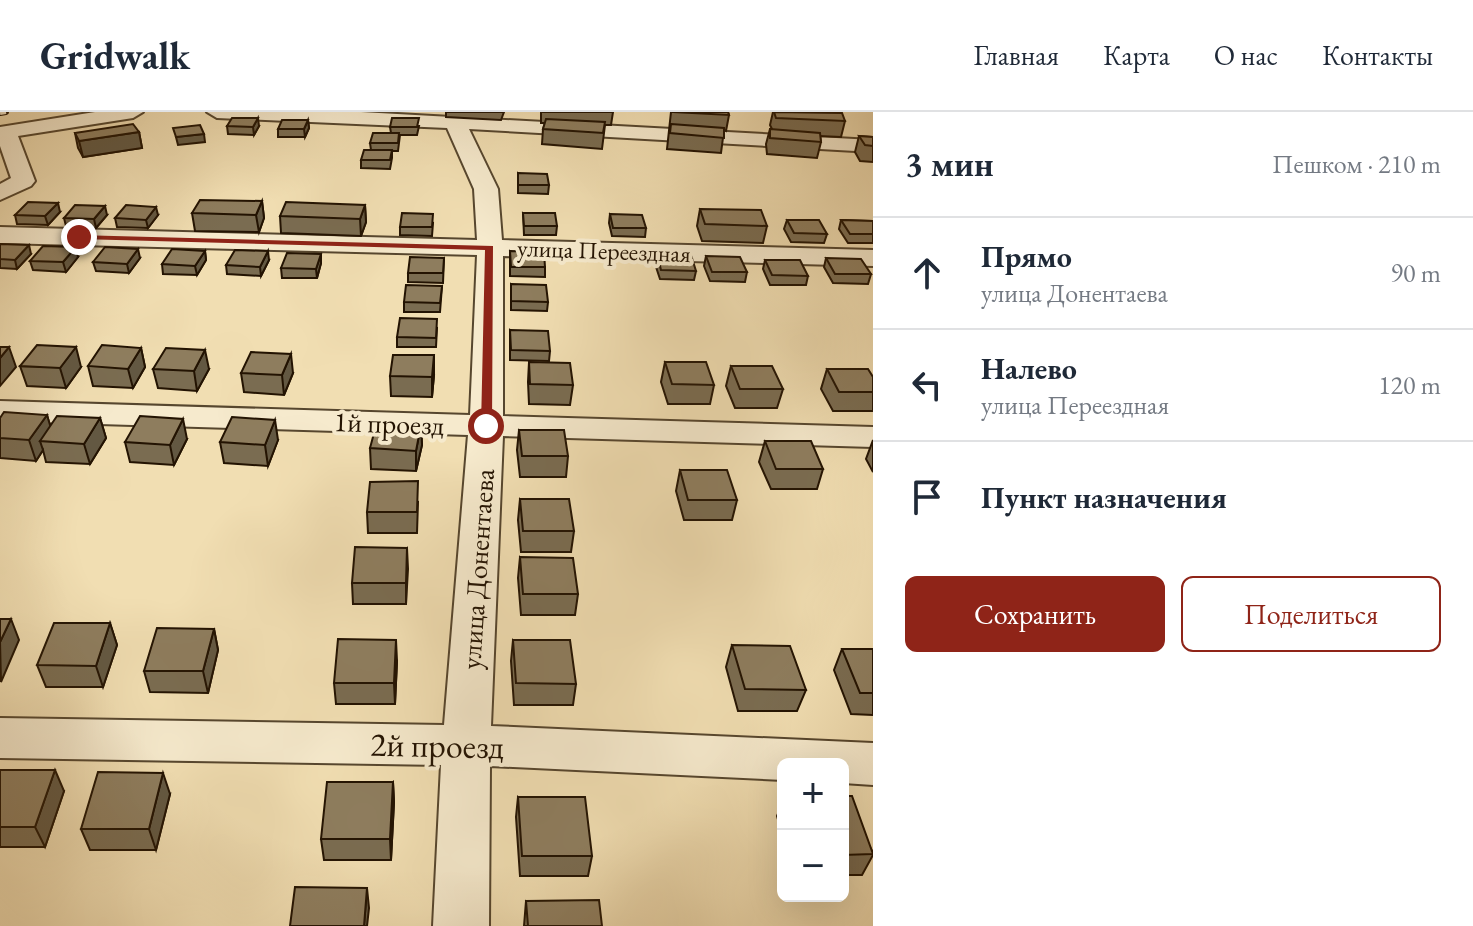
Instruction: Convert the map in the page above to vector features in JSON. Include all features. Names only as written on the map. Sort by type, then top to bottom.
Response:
[{"type":"street","points":[[0,193],[23,181],[3,133],[133,112]]},
{"type":"street","points":[[217,112],[873,146]]},
{"type":"street","name":"улица Донентаева","points":[[455,122],[486,189],[490,248],[486,426],[466,745],[461,926]]},
{"type":"street","name":"улица Переездная","points":[[0,235],[873,258]]},
{"type":"street","name":"1й проезд","points":[[0,411],[873,437]]},
{"type":"street","name":"2й проезд","points":[[0,738],[466,745],[873,764]]},
{"type":"building","points":[[673,112],[728,112],[729,115]]},
{"type":"building","points":[[774,112],[842,113],[845,121],[776,118]]},
{"type":"building","points":[[232,118],[258,118],[253,127],[227,126]]},
{"type":"building","points":[[392,118],[419,118],[417,127],[390,127]]},
{"type":"building","points":[[546,119],[605,122],[603,133],[543,129]]},
{"type":"building","points":[[282,120],[308,120],[304,129],[278,129]]},
{"type":"building","points":[[133,124],[139,132],[79,141],[75,133]]},
{"type":"building","points":[[671,124],[724,128],[724,138],[670,133]]},
{"type":"building","points":[[200,125],[204,134],[176,137],[173,128]]},
{"type":"building","points":[[770,129],[820,133],[821,142],[770,138]]},
{"type":"building","points":[[373,133],[399,133],[398,143],[370,143]]},
{"type":"building","points":[[859,136],[873,137],[873,146],[865,145]]},
{"type":"building","points":[[364,150],[392,150],[390,160],[361,160]]},
{"type":"building","points":[[518,173],[547,174],[549,185],[518,185]]},
{"type":"building","points":[[200,200],[262,201],[256,215],[192,213]]},
{"type":"building","points":[[28,202],[58,203],[45,216],[15,215]]},
{"type":"building","points":[[286,202],[365,205],[360,219],[280,216]]},
{"type":"building","points":[[75,205],[105,206],[94,219],[64,218]]},
{"type":"building","points":[[126,205],[156,207],[146,220],[115,218]]},
{"type":"building","points":[[700,209],[761,210],[767,226],[705,224]]},
{"type":"building","points":[[402,213],[433,214],[432,227],[400,227]]},
{"type":"building","points":[[523,213],[555,213],[557,226],[524,226]]},
{"type":"building","points":[[610,214],[642,215],[646,228],[613,228]]},
{"type":"building","points":[[787,220],[819,220],[827,234],[794,233]]},
{"type":"building","points":[[841,220],[873,221],[873,234],[850,234]]},
{"type":"building","points":[[0,244],[29,245],[15,260],[0,259]]},
{"type":"building","points":[[43,246],[76,247],[63,262],[30,261]]},
{"type":"building","points":[[105,247],[138,249],[127,264],[93,262]]},
{"type":"building","points":[[172,249],[205,251],[195,266],[162,264]]},
{"type":"building","points":[[235,250],[268,251],[260,267],[226,265]]},
{"type":"building","points":[[510,251],[544,252],[545,267],[511,267]]},
{"type":"building","points":[[287,253],[321,254],[316,269],[281,268]]},
{"type":"building","points":[[657,254],[691,255],[696,271],[661,270]]},
{"type":"building","points":[[706,256],[740,257],[747,272],[712,272]]},
{"type":"building","points":[[410,257],[444,258],[443,273],[408,273]]},
{"type":"building","points":[[826,258],[861,259],[871,274],[835,274]]},
{"type":"building","points":[[765,260],[800,260],[808,276],[772,275]]},
{"type":"building","points":[[511,284],[546,285],[548,302],[511,301]]},
{"type":"building","points":[[406,285],[442,286],[440,303],[404,302]]},
{"type":"building","points":[[400,318],[437,319],[436,338],[397,337]]},
{"type":"building","points":[[510,330],[548,331],[550,351],[511,350]]},
{"type":"building","points":[[37,345],[76,347],[60,368],[20,366]]},
{"type":"building","points":[[102,345],[141,348],[128,369],[88,366]]},
{"type":"building","points":[[0,347],[9,347],[0,358]]},
{"type":"building","points":[[166,348],[205,350],[194,371],[153,369]]},
{"type":"building","points":[[251,352],[291,354],[282,375],[241,373]]},
{"type":"building","points":[[393,355],[434,355],[432,377],[390,376]]},
{"type":"building","points":[[529,362],[570,363],[573,385],[530,384]]},
{"type":"building","points":[[665,362],[706,362],[714,385],[672,384]]},
{"type":"building","points":[[731,366],[772,366],[783,389],[740,389]]},
{"type":"building","points":[[827,369],[868,369],[873,377],[873,392],[839,392]]},
{"type":"building","points":[[4,412],[47,415],[29,440],[0,438],[0,418]]},
{"type":"building","points":[[57,416],[100,418],[84,444],[40,441]]},
{"type":"building","points":[[140,416],[183,419],[170,445],[125,442]]},
{"type":"building","points":[[232,417],[275,420],[265,445],[220,442]]},
{"type":"building","points":[[377,422],[421,425],[416,451],[370,448]]},
{"type":"building","points":[[519,430],[564,430],[568,456],[522,456]]},
{"type":"building","points":[[765,441],[811,441],[823,469],[776,469]]},
{"type":"building","points":[[680,470],[727,470],[737,500],[688,500]]},
{"type":"building","points":[[418,481],[417,512],[367,512],[370,482]]},
{"type":"building","points":[[520,499],[569,499],[574,531],[523,531]]},
{"type":"building","points":[[355,547],[407,548],[406,583],[352,583]]},
{"type":"building","points":[[520,557],[573,558],[578,594],[523,594]]},
{"type":"building","points":[[0,619],[11,619],[0,642]]},
{"type":"building","points":[[54,623],[110,623],[96,666],[37,665]]},
{"type":"building","points":[[157,628],[214,629],[203,671],[144,671]]},
{"type":"building","points":[[338,639],[396,640],[394,683],[334,683]]},
{"type":"building","points":[[513,640],[570,640],[576,684],[516,683]]},
{"type":"building","points":[[732,645],[790,646],[806,690],[745,689]]},
{"type":"building","points":[[842,649],[873,649],[873,693],[860,693]]},
{"type":"building","points":[[0,770],[55,770],[35,827],[0,827]]},
{"type":"building","points":[[98,772],[163,773],[149,829],[81,829]]},
{"type":"building","points":[[327,782],[393,782],[390,839],[321,839]]},
{"type":"building","points":[[849,796],[852,796],[873,854],[849,855]]},
{"type":"building","points":[[518,797],[585,797],[592,856],[522,856]]},
{"type":"building","points":[[295,887],[367,888],[364,926],[290,926]]},
{"type":"building","points":[[599,900],[602,926],[528,926],[526,901]]},
{"type":"railway","points":[[0,113],[6,112]]},
{"type":"route","points":[[79,237],[490,248],[486,426]]}]
